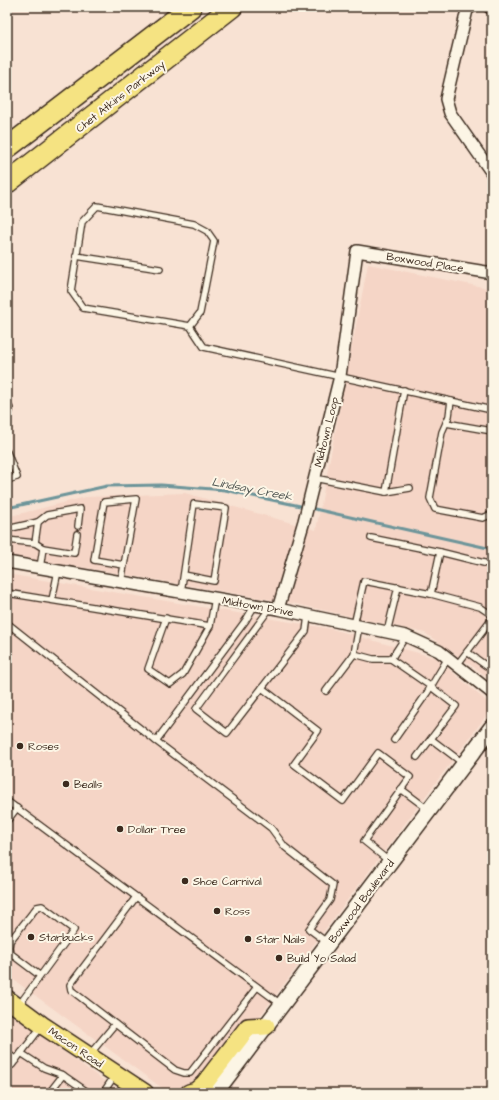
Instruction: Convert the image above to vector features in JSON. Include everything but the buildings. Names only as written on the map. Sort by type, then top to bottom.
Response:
[{"type":"highway","points":[[7,148],[190,7]]},
{"type":"highway","name":"Chet Atkins Parkway","points":[[7,183],[232,7]]},
{"type":"highway","points":[[7,142],[63,106]]},
{"type":"highway","points":[[7,188],[48,152]]},
{"type":"main road","name":"Macon Road","points":[[12,1003],[88,1056],[146,1093]]},
{"type":"main road","points":[[189,1093],[196,1091],[204,1084],[248,1028],[266,1026]]},
{"type":"street","points":[[471,7],[468,10],[446,99],[450,113],[492,172]]},
{"type":"street","name":"Boxwood Place","points":[[357,251],[492,273]]},
{"type":"street","name":"Midtown Loop","points":[[274,609],[304,521],[340,376],[357,251]]},
{"type":"street","name":"Midtown Drive","points":[[7,562],[255,605],[406,636],[439,651],[492,692]]},
{"type":"street","name":"Boxwood Boulevard","points":[[216,1093],[492,727]]},
{"type":"lane","points":[[190,326],[200,313],[214,241],[207,231],[194,224],[97,206],[82,222],[70,291],[83,308],[190,326],[204,347],[492,410]]},
{"type":"lane","points":[[76,256],[160,269]]},
{"type":"lane","points":[[386,492],[404,390]]},
{"type":"lane","points":[[451,401],[449,416],[442,432],[430,498],[435,509],[483,518],[492,514]]},
{"type":"lane","points":[[446,423],[492,431]]},
{"type":"lane","points":[[7,452],[17,477],[7,480]]},
{"type":"lane","points":[[314,478],[386,492],[410,488]]},
{"type":"lane","points":[[121,582],[136,498],[104,502],[94,560],[124,565]]},
{"type":"lane","points":[[181,592],[194,504],[226,508],[214,581],[184,575]]},
{"type":"lane","points":[[7,529],[38,522],[46,515],[80,509],[78,526]]},
{"type":"lane","points":[[35,543],[38,522]]},
{"type":"lane","points":[[7,540],[35,543],[43,548],[74,553],[77,534]]},
{"type":"lane","points":[[371,538],[492,564]]},
{"type":"lane","points":[[40,568],[43,548]]},
{"type":"lane","points":[[431,594],[440,552]]},
{"type":"lane","points":[[52,600],[58,571]]},
{"type":"lane","points":[[326,691],[354,654],[364,581],[431,594],[480,607],[492,616]]},
{"type":"lane","points":[[387,632],[398,587]]},
{"type":"lane","points":[[7,593],[210,626]]},
{"type":"lane","points":[[166,618],[148,669],[170,684],[183,674],[210,626],[215,598]]},
{"type":"lane","points":[[156,741],[246,620],[255,605]]},
{"type":"lane","points":[[274,609],[196,709],[227,733],[306,631],[308,616]]},
{"type":"lane","points":[[394,740],[427,693],[430,686],[453,662],[467,652],[492,619]]},
{"type":"lane","points":[[7,623],[156,741],[270,828],[285,847],[333,885],[330,900],[309,929],[329,943]]},
{"type":"lane","points":[[390,659],[406,636]]},
{"type":"lane","points":[[467,652],[492,670]]},
{"type":"lane","points":[[354,654],[373,659],[390,659],[430,686],[456,706],[417,757]]},
{"type":"lane","points":[[262,688],[318,731],[294,764],[343,801],[378,753],[410,777],[364,841],[390,862]]},
{"type":"lane","points":[[431,739],[464,764]]},
{"type":"lane","points":[[400,790],[429,810]]},
{"type":"lane","points":[[7,801],[282,1005]]},
{"type":"lane","points":[[7,821],[17,808]]},
{"type":"lane","points":[[136,897],[70,985],[71,990],[175,1070],[190,1073],[257,987]]},
{"type":"lane","points":[[12,1003],[40,975],[74,930],[42,906],[37,907],[10,941],[8,947],[10,953],[40,975]]},
{"type":"lane","points":[[88,1056],[115,1024]]},
{"type":"lane","points":[[7,1066],[12,1065],[42,1025]]},
{"type":"lane","points":[[7,1053],[16,1060]]},
{"type":"lane","points":[[21,1053],[44,1068],[63,1075],[73,1084],[89,1093]]},
{"type":"lane","points":[[103,1093],[116,1074]]},
{"type":"lane","points":[[49,1093],[63,1075]]},
{"type":"shaded area","points":[[368,264],[492,289],[492,680],[425,633],[296,604],[92,569],[7,557],[7,517],[86,497],[185,493],[316,530]]},
{"type":"shaded area","points":[[7,574],[332,629],[436,658],[492,706],[202,1093],[169,1093],[7,975]]},
{"type":"shaded area","points":[[7,1011],[121,1093],[7,1093]]},
{"type":"waterway","name":"Lindsay Creek","points":[[7,508],[107,486],[161,485],[225,490],[305,507]]},
{"type":"waterway","name":"Lindsay Creek","points":[[310,508],[492,549]]},
{"type":"place","name":"Roses","points":[[20,746]]},
{"type":"place","name":"Bealls","points":[[66,784]]},
{"type":"place","name":"Dollar Tree","points":[[120,829]]},
{"type":"place","name":"Shoe Carnival","points":[[185,881]]},
{"type":"place","name":"Ross","points":[[217,911]]},
{"type":"place","name":"Starbucks","points":[[31,937]]},
{"type":"place","name":"Star Nails","points":[[248,939]]},
{"type":"place","name":"Build Yo Salad","points":[[279,958]]}]
